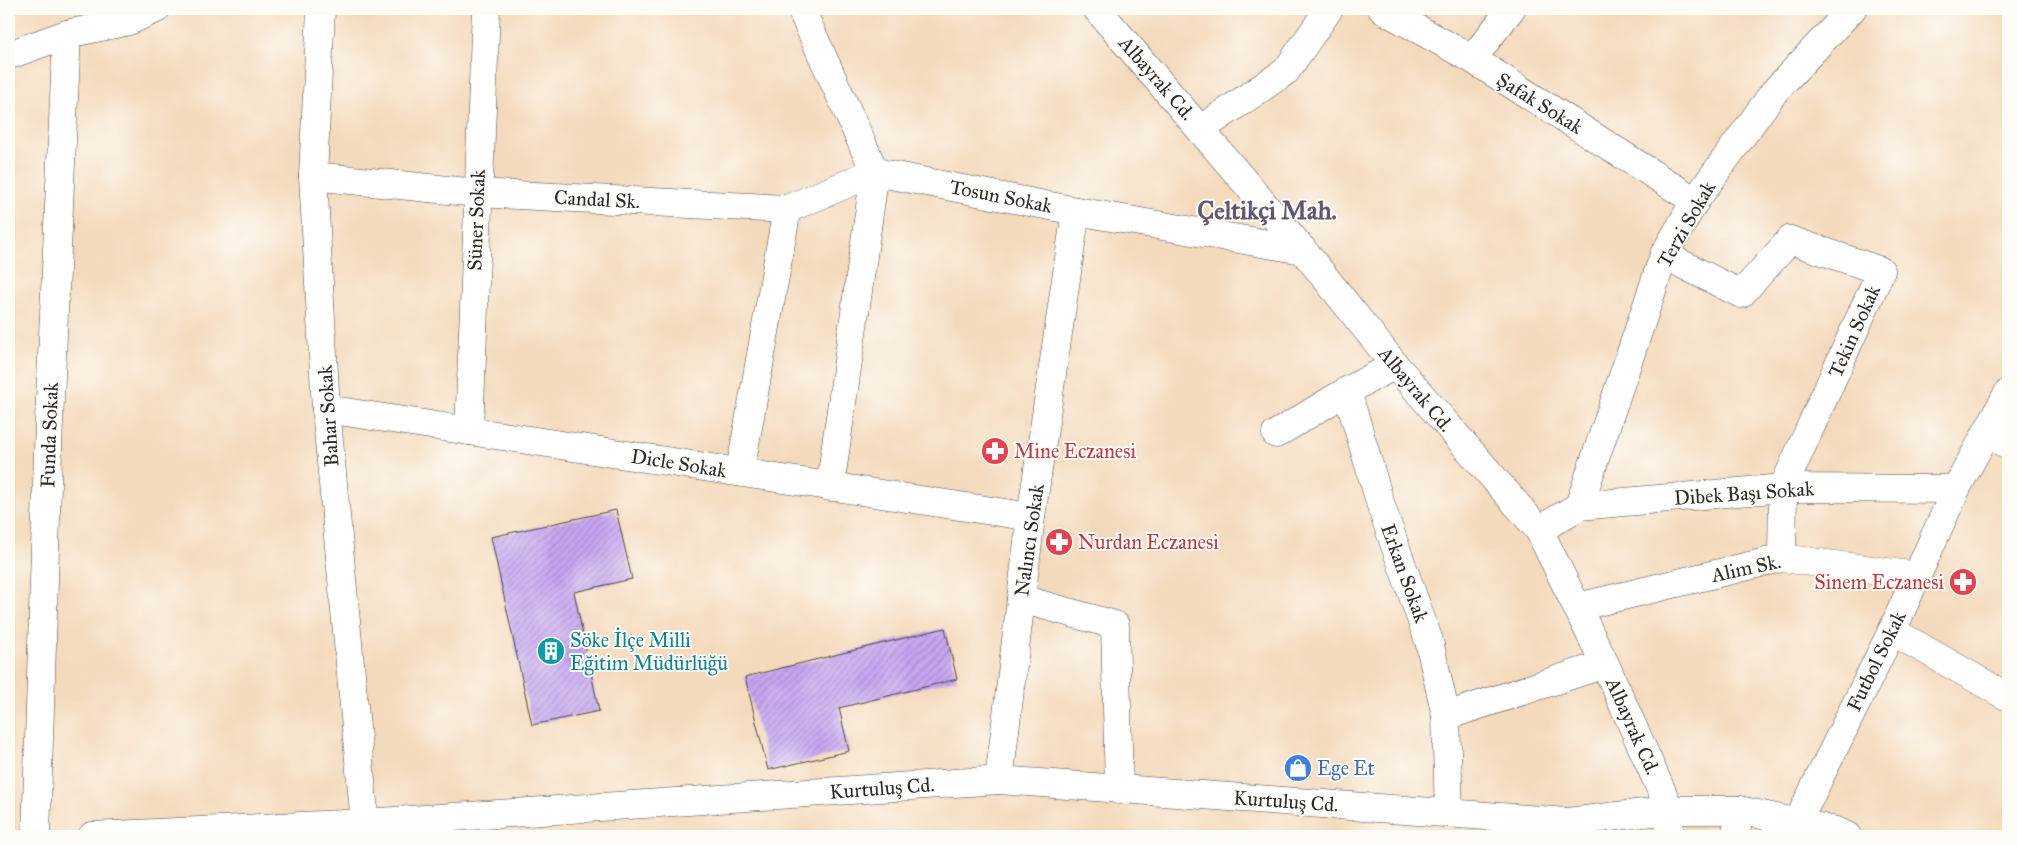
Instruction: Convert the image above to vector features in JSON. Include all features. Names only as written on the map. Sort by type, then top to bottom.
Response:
[{"type":"street","points":[[9,55],[67,34],[129,21],[156,9]]},
{"type":"street","name":"Bahar Sokak","points":[[321,9],[314,176],[326,409],[364,823]]},
{"type":"street","name":"Süner Sokak","points":[[469,431],[477,193],[486,9]]},
{"type":"street","points":[[801,9],[875,172],[830,487]]},
{"type":"street","name":"Albayrak Cd.","points":[[1097,9],[1303,250],[1395,365],[1539,530],[1605,664],[1669,823]]},
{"type":"street","points":[[1201,129],[1286,71],[1330,9]]},
{"type":"street","name":"Şafak Sokak","points":[[1382,9],[1472,59],[1695,201]]},
{"type":"street","points":[[1472,59],[1511,9]]},
{"type":"street","name":"Terzi Sokak","points":[[1579,506],[1664,255],[1695,201],[1774,92],[1852,9]]},
{"type":"street","name":"Funda Sokak","points":[[36,836],[49,421],[67,34]]},
{"type":"street","name":"Candal Sk.","points":[[314,176],[477,193],[787,209],[875,172]]},
{"type":"street","name":"Tosun Sokak","points":[[875,172],[1076,211],[1303,250]]},
{"type":"street","points":[[740,472],[787,209]]},
{"type":"street","name":"Nalıncı Sokak","points":[[999,780],[1031,517],[1076,211]]},
{"type":"street","name":"Tekin Sokak","points":[[1664,255],[1741,294],[1790,240],[1881,270],[1782,488]]},
{"type":"street","points":[[1276,434],[1347,391],[1395,365]]},
{"type":"street","name":"Erkan Sokak","points":[[1347,391],[1382,509],[1429,641],[1446,716],[1449,813]]},
{"type":"street","name":"Futbol Sokak","points":[[1798,823],[1892,632],[1956,489],[1998,439],[2008,393]]},
{"type":"street","name":"Dicle Sokak","points":[[326,409],[1031,517]]},
{"type":"street","points":[[1782,488],[1782,558]]},
{"type":"street","name":"Dibek Başı Sokak","points":[[1539,530],[1579,506],[1782,488],[1956,489]]},
{"type":"street","name":"Alim Sk.","points":[[1577,608],[1782,558],[1917,576]]},
{"type":"street","points":[[1021,599],[1115,625],[1119,790]]},
{"type":"street","points":[[1892,632],[2008,697]]},
{"type":"street","points":[[1446,716],[1605,664]]},
{"type":"street","name":"Kurtuluş Cd.","points":[[92,836],[364,823],[999,780],[1567,822],[1669,823],[1739,810],[1836,831],[1847,836]]},
{"type":"street","points":[[1736,836],[1739,810]]},
{"type":"building","name":"Söke İlçe Milli Eğitim Müdürlüğü","points":[[616,510],[632,579],[574,592],[599,711],[532,725],[491,537]]},
{"type":"building","points":[[945,628],[957,679],[839,708],[849,751],[768,770],[745,677]]},
{"type":"place","name":"Mine Eczanesi","points":[[995,451]]},
{"type":"place","name":"Nurdan Eczanesi","points":[[1059,542]]},
{"type":"place","name":"Sinem Eczanesi","points":[[1963,582]]},
{"type":"place","name":"Söke İlçe Milli Eğitim Müdürlüğü","points":[[551,651]]},
{"type":"place","name":"Ege Et","points":[[1298,768]]},
{"type":"district","name":"Çeltikçi Mah.","points":[[1267,210]]}]
